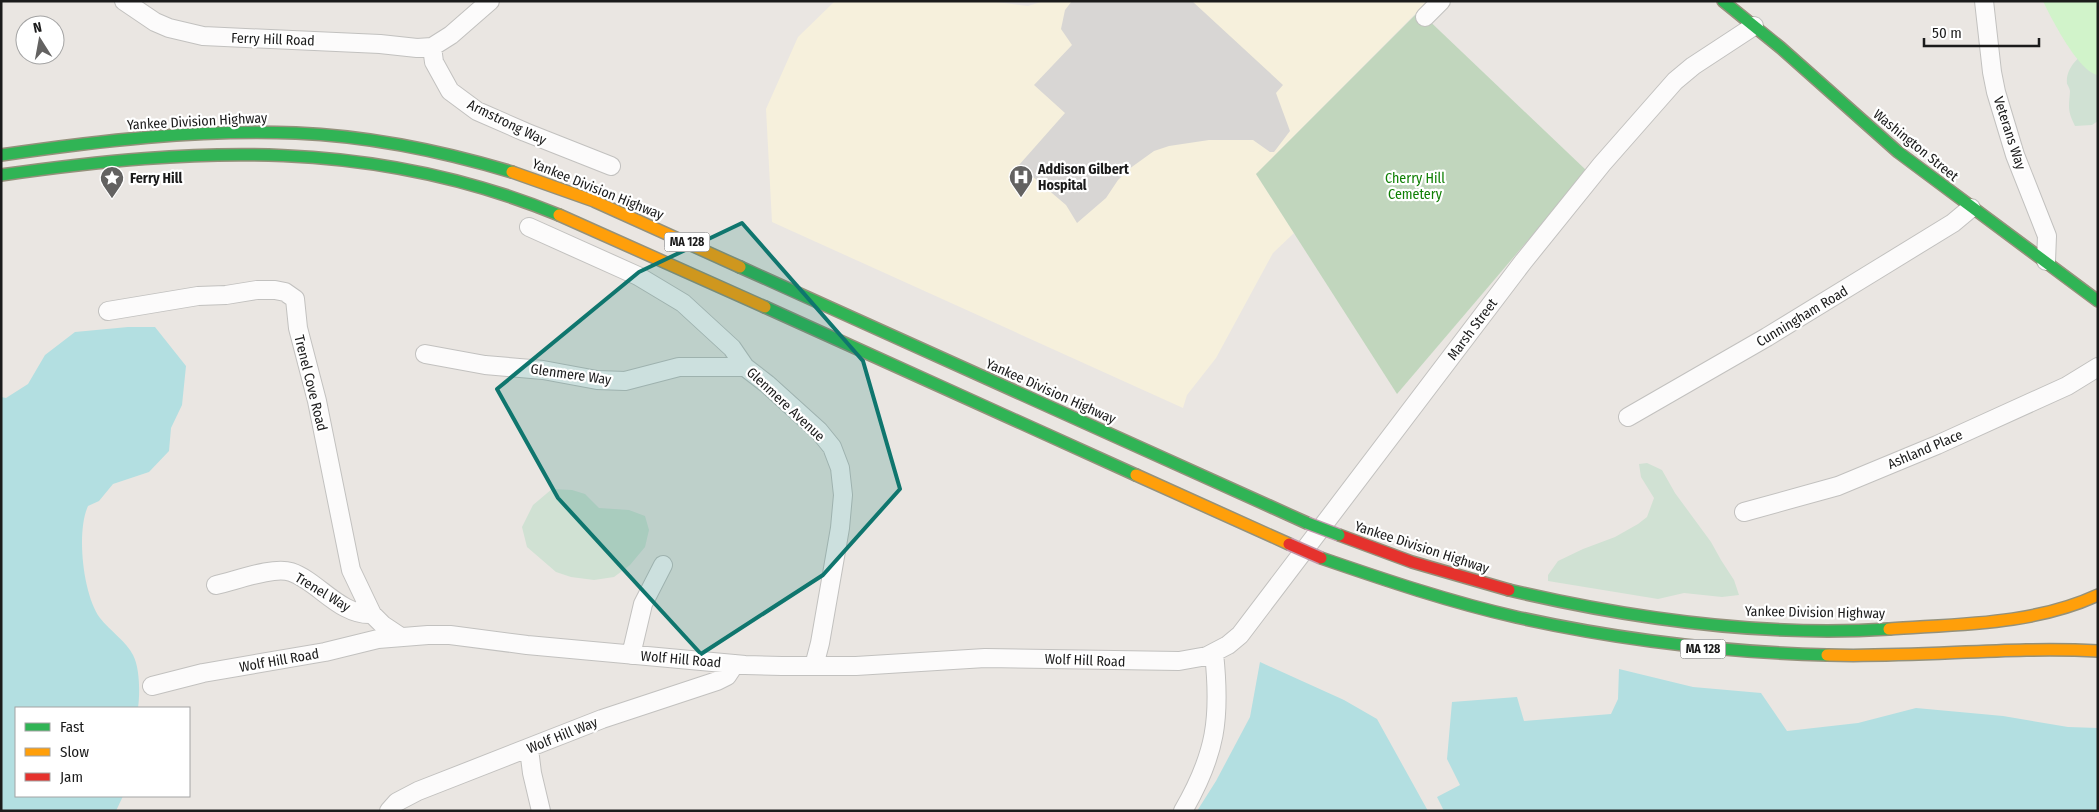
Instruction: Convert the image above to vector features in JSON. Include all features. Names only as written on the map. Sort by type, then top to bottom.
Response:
[{"type":"main road","name":"Washington Street","points":[[1724,1],[1898,152],[2098,301]]},
{"type":"main road","name":"Yankee Division Highway","points":[[1,155],[140,138],[225,133],[297,133],[353,138],[408,146],[462,157],[516,172],[594,201],[1307,523],[1393,556],[1442,572],[1526,594],[1614,611],[1726,624],[1806,629],[1881,629],[1983,622],[2055,610],[2081,603],[2098,594]]},
{"type":"main road","name":"MA 128","points":[[1,175],[198,156],[255,154],[310,156],[366,162],[480,186],[505,194],[604,234],[1321,558],[1405,588],[1514,618],[1630,640],[1781,655],[1851,656],[2034,649],[2098,651]]},
{"type":"street","name":"Ferry Hill Road","points":[[124,1],[155,22],[169,28],[203,36],[380,44],[416,48],[432,47]]},
{"type":"street","points":[[432,47],[451,35],[490,1]]},
{"type":"street","points":[[1425,17],[1441,1]]},
{"type":"street","name":"Veterans Way","points":[[1984,1],[1996,92],[2016,155],[2047,236],[2046,261]]},
{"type":"street","name":"Marsh Street","points":[[1214,653],[1240,635],[1523,262],[1660,96],[1693,66],[1754,26]]},
{"type":"street","name":"Armstrong Way","points":[[432,47],[434,62],[450,91],[477,110],[524,132],[611,166]]},
{"type":"street","name":"Cunningham Road","points":[[1628,417],[1767,337],[1953,223],[1971,208]]},
{"type":"street","name":"Glenmere Avenue","points":[[528,227],[638,276],[668,294],[702,320],[732,348],[745,367],[767,384],[819,431],[832,447],[840,468],[843,495],[840,528],[820,643],[814,666]]},
{"type":"street","name":"Trenel Cove Road","points":[[108,311],[198,296],[226,295],[257,290],[285,292],[295,299],[298,328],[317,401],[346,553],[354,578],[372,614],[383,625],[401,637]]},
{"type":"street","name":"Glenmere Way","points":[[425,354],[485,365],[543,370],[597,380],[625,381],[679,367],[745,367]]},
{"type":"street","name":"Ashland Place","points":[[1744,512],[1787,502],[1838,486],[1937,445],[2067,386],[2098,367]]},
{"type":"street","points":[[631,655],[643,604],[663,565]]},
{"type":"street","name":"Trenel Way","points":[[216,586],[274,571],[291,572],[338,603],[362,614],[372,614]]},
{"type":"street","name":"Wolf Hill Road","points":[[152,686],[203,673],[325,652],[378,640],[450,635],[527,646],[735,664],[814,666],[856,666],[985,658],[1179,661],[1201,658],[1214,653]]},
{"type":"street","points":[[1183,811],[1203,772],[1214,740],[1218,707],[1214,653]]},
{"type":"street","name":"Wolf Hill Way","points":[[389,811],[398,802],[418,791],[602,719],[717,680],[726,676],[735,664]]},
{"type":"street","points":[[529,749],[540,811]]},
{"type":"highlighted area","points":[[742,223],[863,361],[900,489],[823,575],[701,654],[558,498],[497,389],[639,272]]},
{"type":"shaded area","name":"Addison Gilbert Hospital","points":[[835,1],[989,1],[1028,6],[1044,1],[1428,1],[1256,174],[1294,233],[1273,253],[1216,358],[1187,395],[1183,408],[772,222],[766,109],[798,37]]},
{"type":"shaded area","points":[[1072,1],[1192,1],[1283,85],[1276,93],[1290,131],[1274,152],[1270,152],[1253,140],[1209,140],[1169,146],[1154,151],[1129,169],[1118,180],[1106,198],[1077,223],[1066,205],[1019,165],[1065,113],[1034,85],[1072,45],[1061,29],[1065,10]]},
{"type":"green space","points":[[2043,1],[2098,1],[2098,75],[2091,72],[2074,55]]},
{"type":"green space","name":"Cherry Hill Cemetery","points":[[1419,11],[1587,171],[1397,394],[1256,174]]},
{"type":"green space","points":[[2098,45],[2098,121],[2092,125],[2075,126],[2070,112],[2070,91],[2067,77],[2076,60]]},
{"type":"green space","points":[[1647,463],[1662,470],[1675,493],[1711,542],[1734,580],[1739,595],[1722,597],[1684,593],[1658,599],[1548,581],[1548,575],[1558,561],[1615,537],[1647,517],[1654,498],[1641,477],[1639,464]]},
{"type":"green space","points":[[552,489],[572,490],[585,494],[599,508],[629,510],[645,516],[649,530],[645,547],[630,565],[614,577],[594,580],[571,577],[556,572],[527,547],[522,527],[533,505]]},
{"type":"water","points":[[128,327],[155,327],[186,366],[182,405],[171,428],[169,451],[149,472],[113,484],[99,501],[88,506],[82,531],[83,563],[89,594],[100,618],[127,645],[133,655],[138,674],[138,707],[15,707],[15,797],[123,797],[116,811],[1,811],[1,397],[6,398],[28,384],[45,355],[75,332]]},
{"type":"water","points":[[1260,662],[1344,700],[1377,719],[1428,811],[1197,811],[1216,781],[1250,717]]},
{"type":"water","points":[[1619,669],[1693,687],[1761,693],[1787,731],[1858,723],[1916,708],[2003,716],[2068,727],[2098,728],[2098,811],[1444,811],[1437,797],[1460,785],[1447,759],[1452,702],[1517,697],[1524,721],[1611,714],[1618,699]]},
{"type":"traffic: fast","points":[[1723,1],[1781,48],[1898,152],[2098,301]]},
{"type":"traffic: fast","points":[[1,155],[148,137],[222,133],[296,133],[378,141],[459,157],[512,172]]},
{"type":"traffic: fast","points":[[1,175],[145,159],[214,155],[283,156],[352,161],[420,172],[489,190],[559,215]]},
{"type":"traffic: fast","points":[[740,267],[1307,523]]},
{"type":"traffic: fast","points":[[765,307],[1136,475]]},
{"type":"traffic: fast","points":[[1307,523],[1339,535]]},
{"type":"traffic: fast","points":[[1321,558],[1442,598],[1555,625],[1671,644],[1827,655]]},
{"type":"traffic: fast","points":[[1509,590],[1650,617],[1745,628],[1841,631],[1889,629]]},
{"type":"traffic: slow","points":[[512,172],[594,201],[740,267]]},
{"type":"traffic: slow","points":[[559,215],[765,307]]},
{"type":"traffic: slow","points":[[1136,475],[1289,544]]},
{"type":"traffic: slow","points":[[1889,629],[1969,624],[2022,618],[2073,605],[2098,595]]},
{"type":"traffic: slow","points":[[1827,655],[1895,655],[2030,650],[2098,651]]},
{"type":"traffic: jam","points":[[1339,535],[1412,562],[1509,590]]},
{"type":"traffic: jam","points":[[1289,544],[1321,558]]},
{"type":"place","name":"Addison Gilbert Hospital","points":[[1021,198]]},
{"type":"place","name":"Ferry Hill","points":[[112,199]]}]
